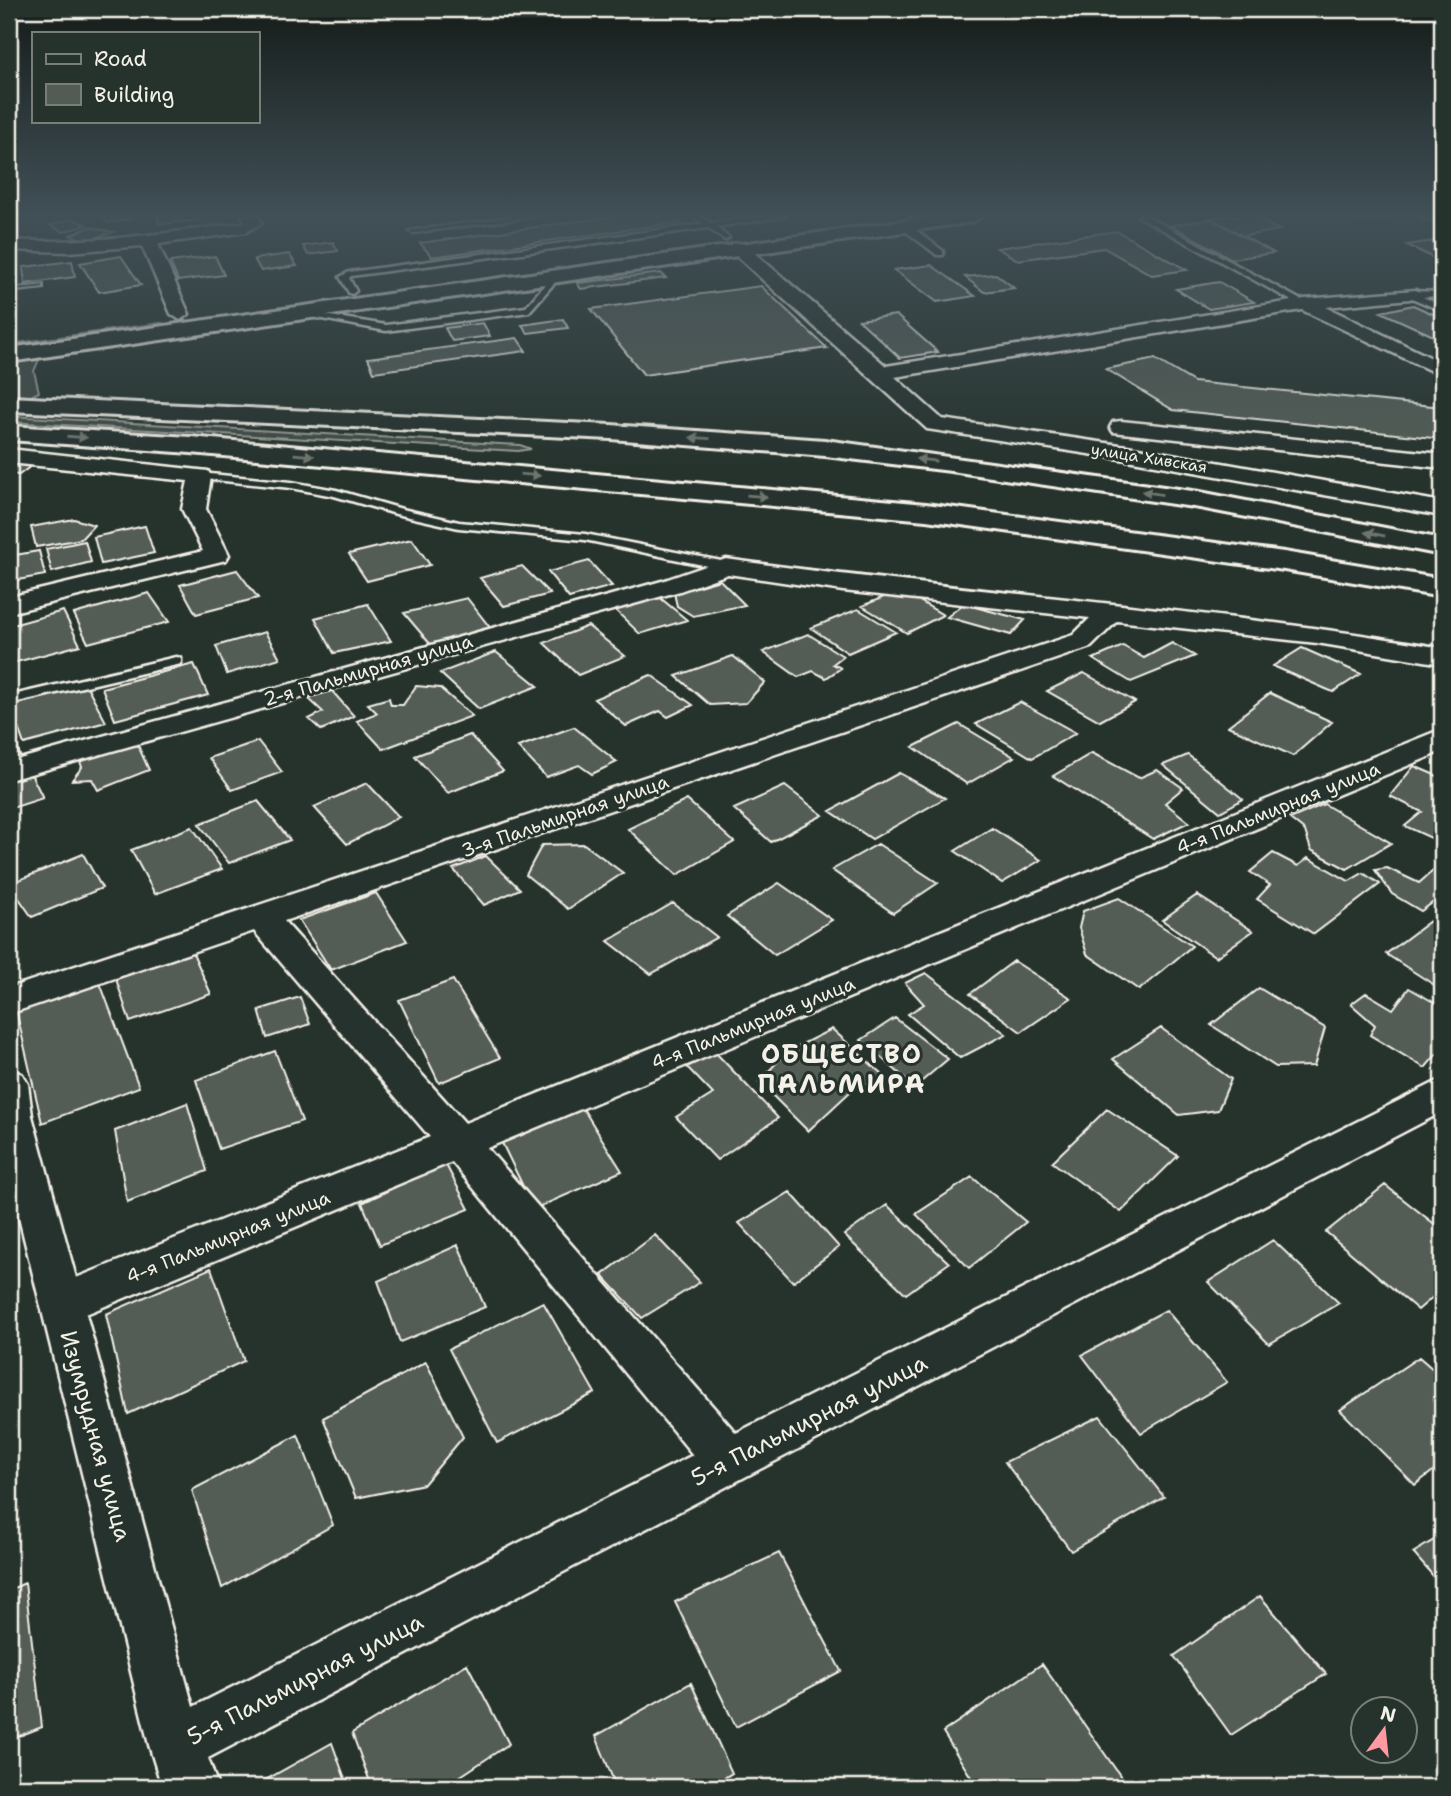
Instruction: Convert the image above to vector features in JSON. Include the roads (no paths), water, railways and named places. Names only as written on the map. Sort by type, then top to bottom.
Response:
[{"type":"main road","points":[[9,355],[105,341],[183,321],[302,300]]},
{"type":"main road","points":[[9,339],[292,312],[375,300]]},
{"type":"main road","points":[[105,341],[67,357],[51,377],[52,390],[61,396],[108,408]]},
{"type":"main road","points":[[9,404],[611,432],[825,448],[951,463],[1200,500],[1442,547]]},
{"type":"main road","points":[[9,433],[204,446],[926,512],[1284,561],[1442,588]]},
{"type":"street","points":[[174,300],[183,321]]},
{"type":"street","name":"улица Хивская","points":[[799,300],[883,371],[935,424],[1127,453],[1442,509]]},
{"type":"street","points":[[883,371],[1304,304],[1348,300]]},
{"type":"street","points":[[1304,304],[1442,370]]},
{"type":"street","points":[[1121,427],[1442,461]]},
{"type":"street","points":[[9,456],[200,476],[194,509],[217,555],[9,605]]},
{"type":"street","points":[[726,566],[843,583],[1317,635],[1442,656]]},
{"type":"street","name":"2-я Пальмирная улица","points":[[11,762],[671,586],[726,566]]},
{"type":"street","name":"3-я Пальмирная улица","points":[[9,1001],[1082,642],[1111,612]]},
{"type":"street","name":"4-я Пальмирная улица","points":[[62,1304],[1421,750],[1442,738]]},
{"type":"street","points":[[262,918],[459,1143],[729,1461]]},
{"type":"street","name":"Изумрудная улица","points":[[9,1084],[13,1116],[183,1766]]},
{"type":"street","name":"5-я Пальмирная улица","points":[[183,1766],[729,1461],[1442,1094]]},
{"type":"lane","points":[[292,312],[386,328],[529,309],[537,300]]},
{"type":"lane","points":[[1296,300],[1304,304]]},
{"type":"lane","points":[[1423,300],[1442,308]]},
{"type":"lane","points":[[200,476],[291,485],[459,524],[585,537],[726,566]]},
{"type":"lane","points":[[9,700],[176,661]]},
{"type":"district","name":"ОБЩЕСТВО ПАЛЬМИРА","points":[[842,1068]]}]
